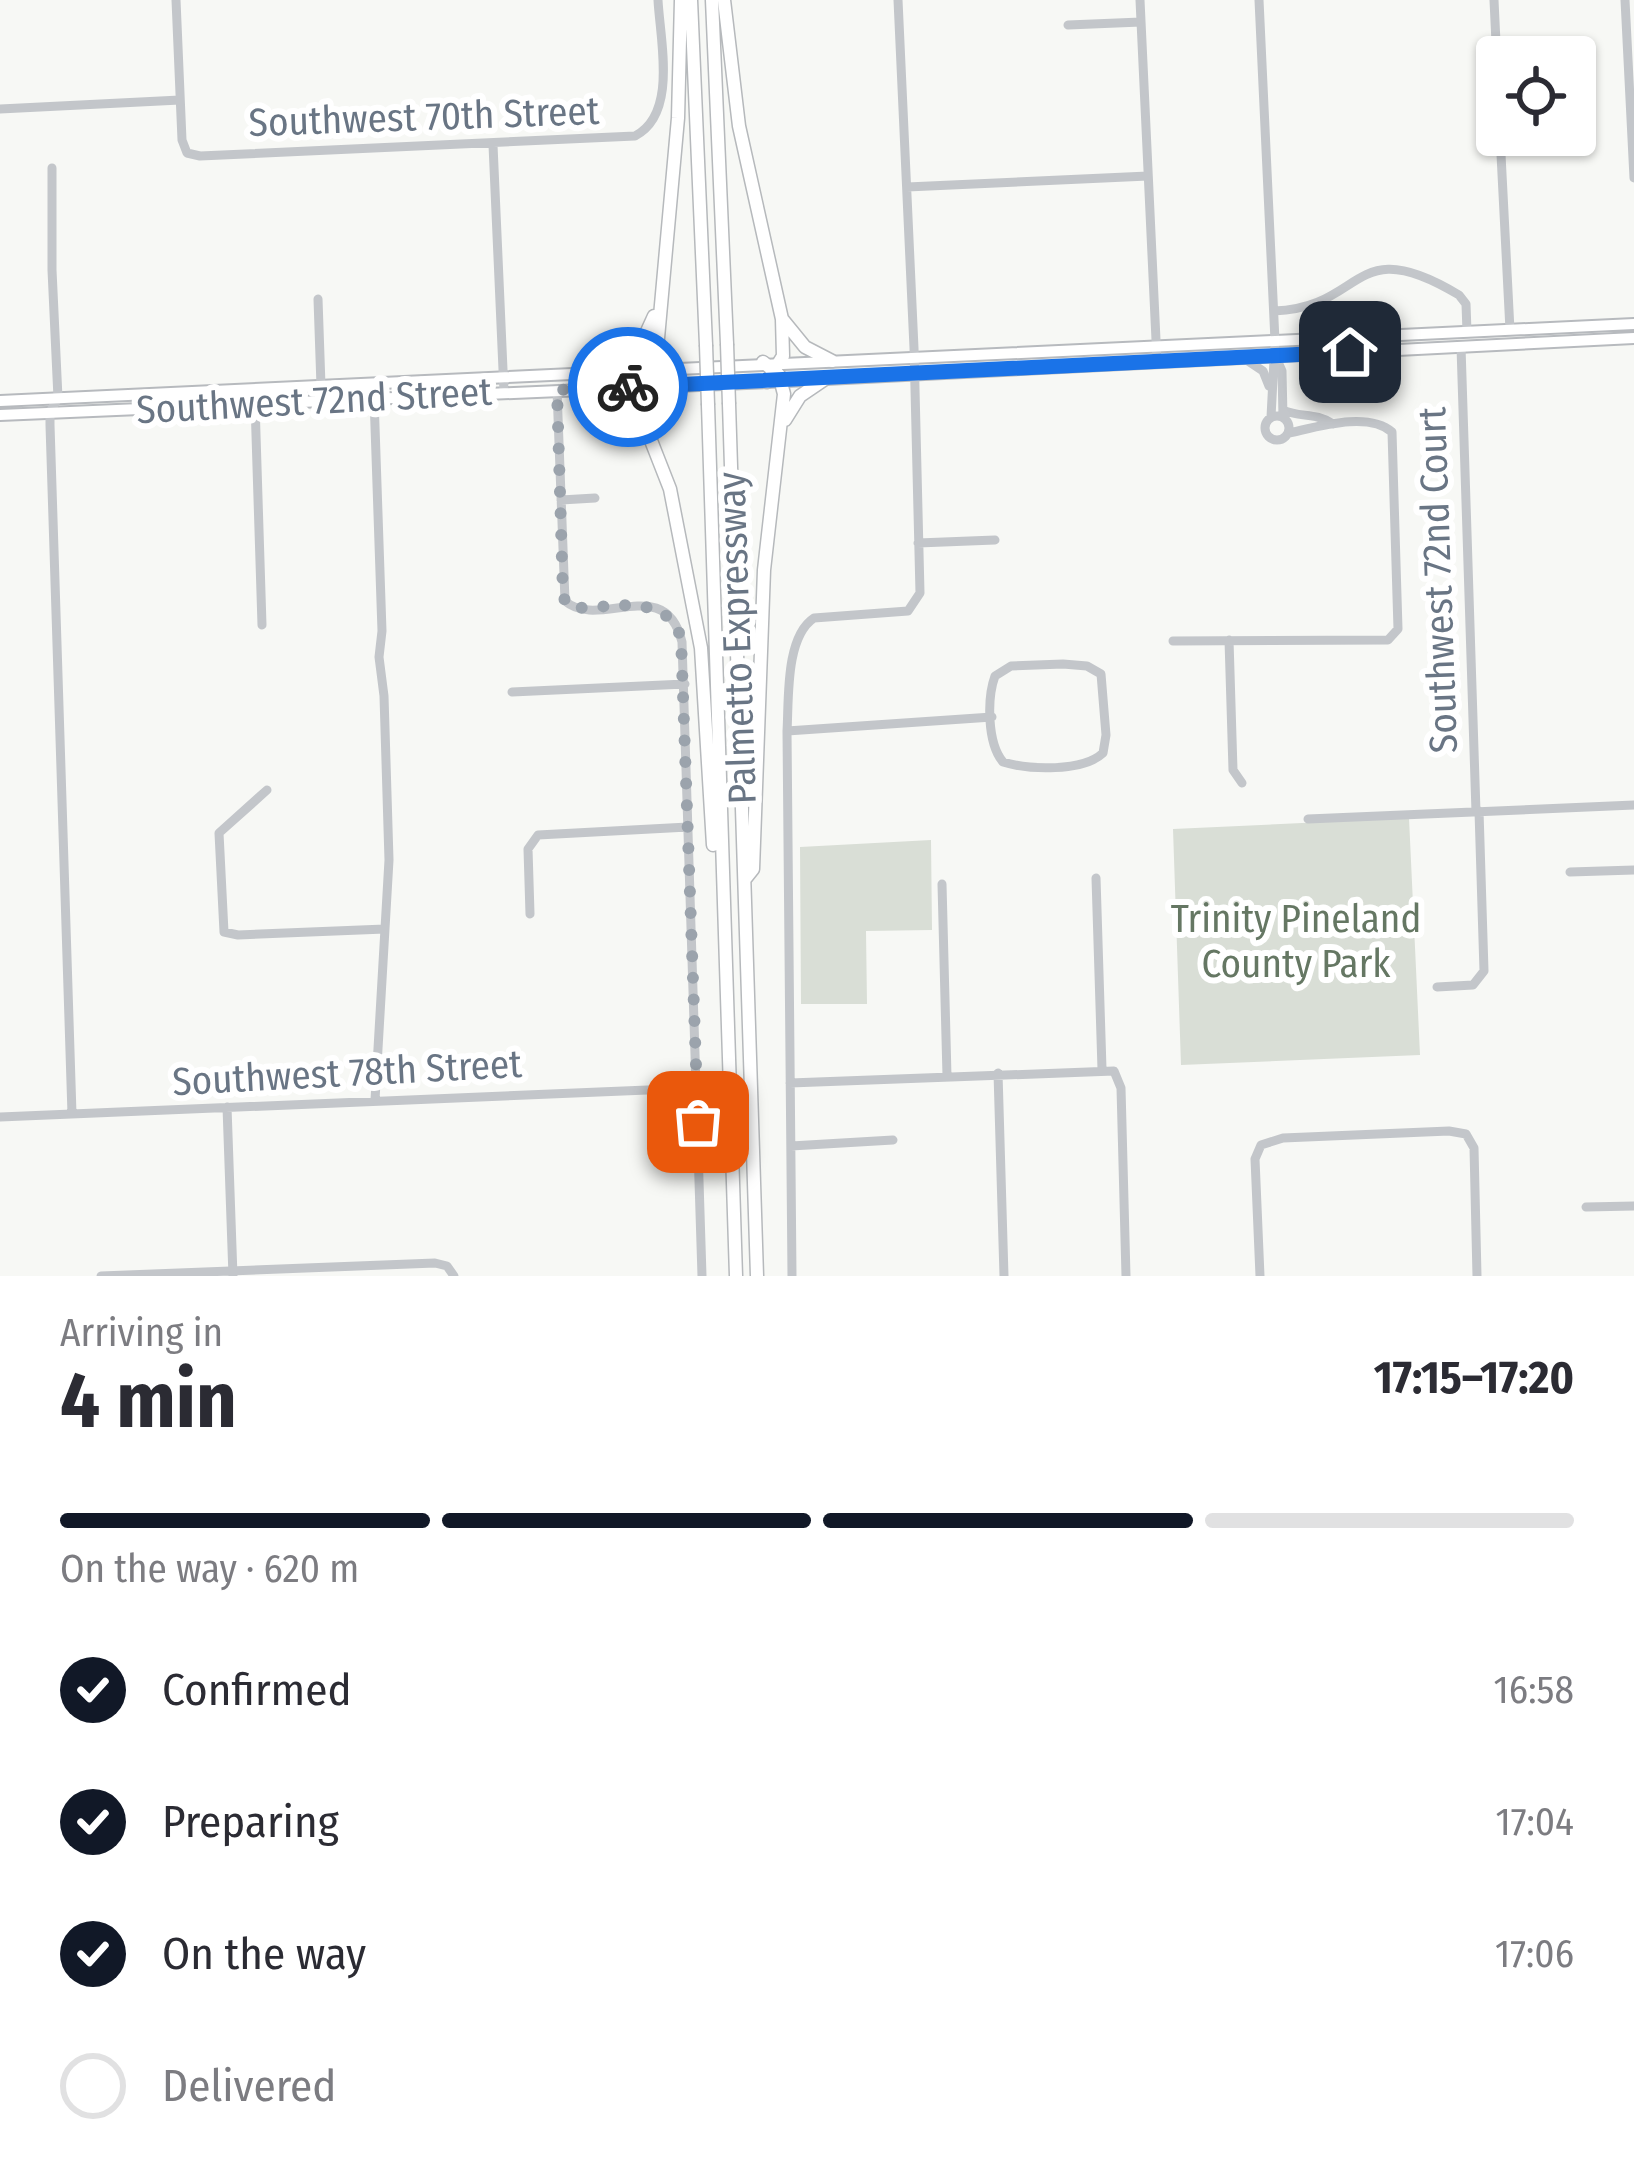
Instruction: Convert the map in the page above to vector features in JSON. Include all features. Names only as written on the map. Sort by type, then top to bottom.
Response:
[{"type":"highway","points":[[681,0],[678,118],[658,304],[662,374],[648,386],[645,401],[670,489],[695,611],[704,675],[713,846],[722,884]]},
{"type":"highway","name":"Palmetto Expressway","points":[[691,0],[736,1276]]},
{"type":"highway","name":"Palmetto Expressway","points":[[712,0],[758,1276]]},
{"type":"highway","points":[[724,0],[739,126],[782,319],[784,348],[774,372],[782,426],[763,590],[753,868],[744,880]]},
{"type":"highway","points":[[611,370],[643,344],[658,304]]},
{"type":"highway","points":[[782,319],[805,347],[832,361]]},
{"type":"highway","points":[[782,426],[796,401],[825,379]]},
{"type":"highway","points":[[592,388],[624,400],[649,427]]},
{"type":"main road","name":"Southwest 72nd Street","points":[[662,374],[774,372],[832,361],[1634,324]]},
{"type":"main road","points":[[1447,347],[1467,332]]},
{"type":"main road","name":"Southwest 72nd Street","points":[[0,400],[611,370],[774,372],[825,379],[1634,338]]},
{"type":"main road","points":[[1049,351],[1050,366]]},
{"type":"main road","points":[[557,373],[557,390]]},
{"type":"main road","points":[[374,383],[374,398]]},
{"type":"main road","name":"Southwest 72nd Street","points":[[0,415],[648,386]]},
{"type":"street","points":[[0,110],[180,100],[176,0]]},
{"type":"street","name":"Southwest 70th Street","points":[[180,100],[187,153],[202,156],[629,138],[656,118],[661,93],[658,0]]},
{"type":"street","points":[[792,1276],[788,731],[797,644],[806,624],[826,616],[908,611],[919,597],[898,0]]},
{"type":"street","points":[[1140,0],[1156,361]]},
{"type":"street","points":[[1259,0],[1275,341],[1271,391]]},
{"type":"street","points":[[1494,0],[1496,36]]},
{"type":"street","points":[[1625,0],[1634,178]]},
{"type":"street","points":[[1068,25],[1141,22]]},
{"type":"street","points":[[494,145],[504,392]]},
{"type":"street","points":[[1501,156],[1510,330]]},
{"type":"street","points":[[52,168],[58,398],[50,412],[72,1114]]},
{"type":"street","points":[[907,187],[1148,176]]},
{"type":"street","points":[[1274,311],[1310,307],[1376,269],[1397,267],[1459,295],[1466,304],[1467,332]]},
{"type":"street","points":[[318,299],[321,386]]},
{"type":"street","name":"Southwest 72nd Court","points":[[1437,988],[1468,986],[1483,977],[1461,347]]},
{"type":"street","points":[[1275,355],[1282,371],[1279,415]]},
{"type":"street","points":[[1241,357],[1263,371],[1289,433]]},
{"type":"street","points":[[557,390],[567,605],[659,609],[669,614],[679,630],[685,685],[702,1276]]},
{"type":"street","points":[[374,398],[387,676],[388,848],[375,1100]]},
{"type":"street","points":[[255,403],[262,625]]},
{"type":"street","points":[[1172,641],[1382,641],[1398,629],[1394,435],[1382,424],[1333,424],[1289,433],[1280,440],[1269,438],[1264,426],[1279,415],[1318,415],[1333,424]]},
{"type":"street","points":[[1318,415],[1318,428]]},
{"type":"street","points":[[561,500],[595,498]]},
{"type":"street","points":[[918,543],[995,540]]},
{"type":"street","points":[[1229,640],[1233,770],[1242,783]]},
{"type":"street","points":[[1069,664],[1096,670],[1104,686],[1103,753],[1086,764],[1006,763],[996,753],[992,716],[992,681],[1003,669],[1069,664]]},
{"type":"street","points":[[512,692],[685,685]]},
{"type":"street","points":[[788,731],[992,716]]},
{"type":"street","points":[[267,790],[218,835],[224,932],[386,929]]},
{"type":"street","points":[[1308,819],[1634,805]]},
{"type":"street","points":[[530,914],[531,840],[548,832],[688,827]]},
{"type":"street","points":[[1570,872],[1634,870]]},
{"type":"street","points":[[1096,878],[1102,1069]]},
{"type":"street","points":[[942,884],[947,1076]]},
{"type":"street","points":[[790,1083],[1116,1072],[1121,1088],[1126,1276]]},
{"type":"street","points":[[998,1073],[1004,1276]]},
{"type":"street","name":"Southwest 78th Street","points":[[0,1117],[696,1088]]},
{"type":"street","points":[[226,1107],[232,1274]]},
{"type":"street","points":[[1260,1276],[1255,1160],[1261,1145],[1283,1138],[1443,1131],[1466,1134],[1475,1156],[1477,1276]]},
{"type":"street","points":[[791,1145],[893,1140]]},
{"type":"street","points":[[1586,1207],[1633,1205]]},
{"type":"street","points":[[101,1276],[450,1271]]},
{"type":"green space","name":"Trinity Pineland County Park","points":[[1409,818],[1420,1055],[1181,1065],[1173,829]]},
{"type":"green space","points":[[931,840],[932,930],[866,931],[867,1004],[801,1004],[800,847]]},
{"type":"way so far","points":[[628,387],[557,390],[563,596],[575,608],[659,609],[669,614],[679,630],[685,685],[698,1122]]},
{"type":"route","points":[[628,387],[1350,352]]}]
